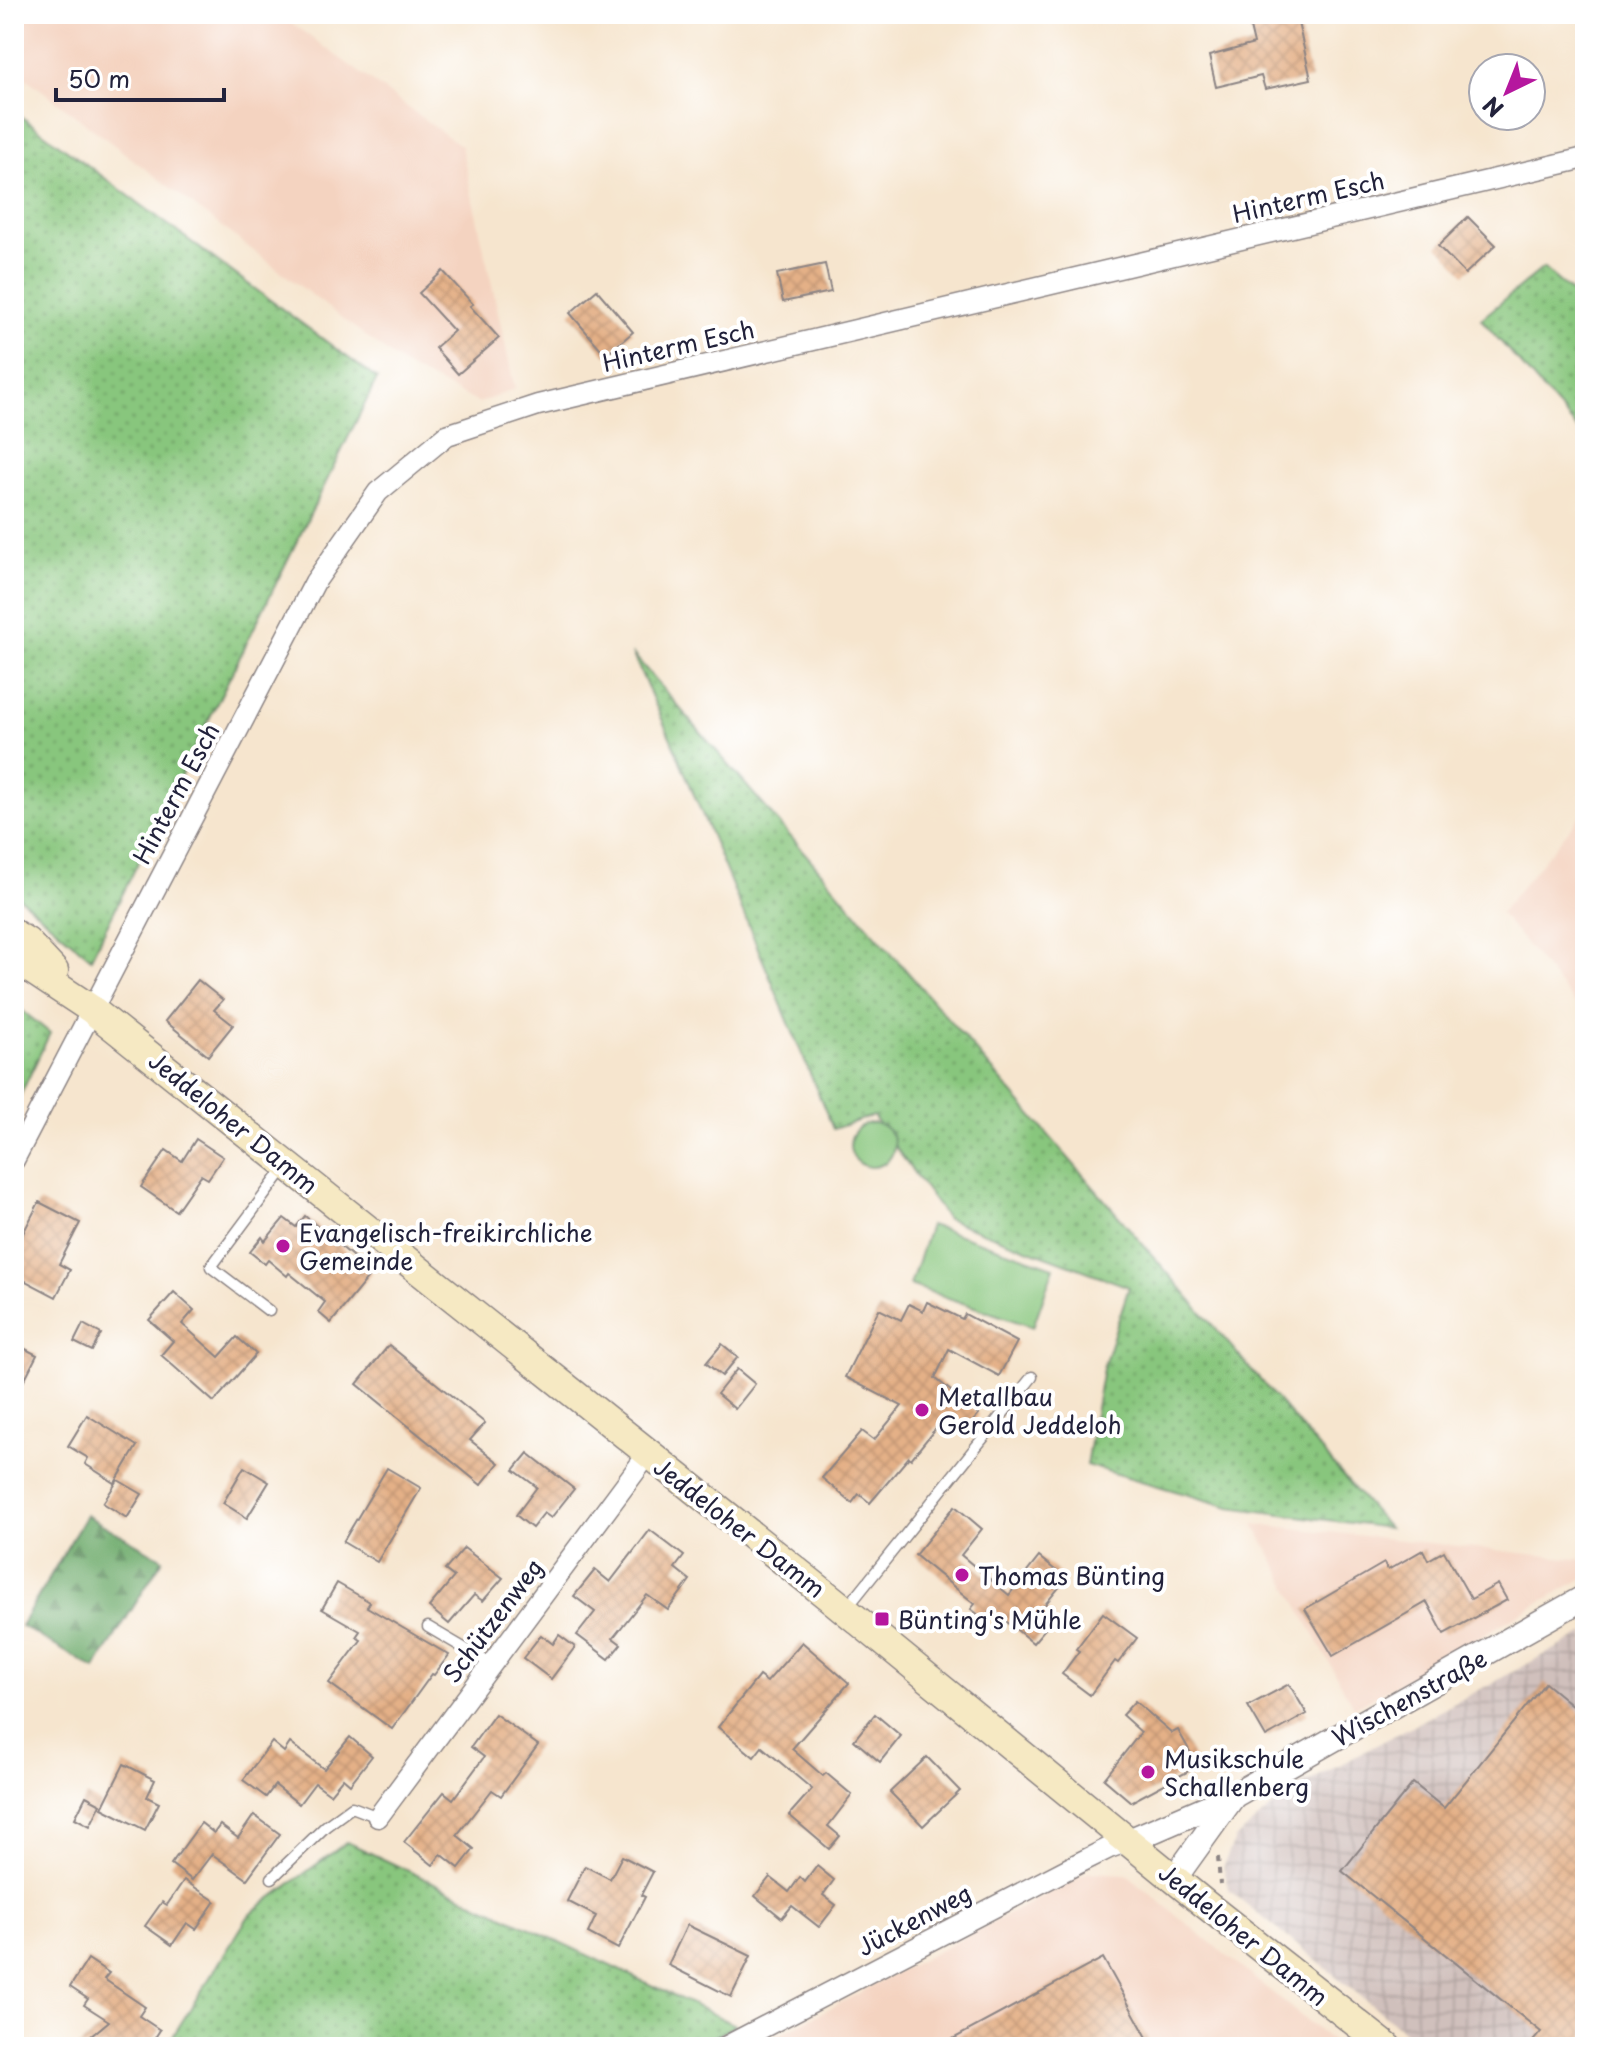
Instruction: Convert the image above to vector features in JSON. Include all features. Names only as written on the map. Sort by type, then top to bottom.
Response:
[{"type":"main road","name":"Jeddeloher Damm","points":[[14,934],[27,942],[91,1009]]},
{"type":"main road","name":"Jeddeloher Damm","points":[[14,958],[91,1009],[1387,2047]]},
{"type":"street","name":"Hinterm Esch","points":[[14,1160],[315,582],[378,492],[447,435],[538,405],[1585,158]]},
{"type":"street","name":"Schützenweg","points":[[378,1817],[648,1454]]},
{"type":"street","name":"Wischenstraße","points":[[1129,1841],[1233,1796],[1585,1597]]},
{"type":"street","name":"Wischenstraße","points":[[1174,1879],[1233,1796]]},
{"type":"street","name":"Jückenweg","points":[[725,2047],[1077,1864],[1129,1841]]},
{"type":"lane","points":[[269,1311],[211,1267],[287,1165]]},
{"type":"lane","points":[[845,1610],[1032,1377]]},
{"type":"lane","points":[[428,1627],[491,1664]]},
{"type":"lane","points":[[272,1878],[334,1818],[352,1807],[378,1817]]},
{"type":"path","points":[[1205,1904],[1220,1885],[1218,1858],[1224,1847]]},
{"type":"shaded area","points":[[14,14],[279,14],[461,146],[515,389],[479,403],[405,366],[14,69]]},
{"type":"shaded area","points":[[1585,810],[1585,1016],[1500,913]]},
{"type":"shaded area","points":[[1254,1524],[1585,1560],[1585,1577],[1354,1708]]},
{"type":"shaded area","points":[[1585,1633],[1585,2047],[1424,2047],[1230,1891],[1223,1865],[1236,1838],[1291,1791]]},
{"type":"shaded area","points":[[1089,1872],[1126,1874],[1339,2047],[756,2047]]},
{"type":"green space","points":[[14,111],[377,379],[91,958],[14,893]]},
{"type":"green space","points":[[1543,268],[1585,304],[1585,438],[1481,319]]},
{"type":"green space","points":[[632,653],[1388,1528],[1230,1507],[1086,1465],[1103,1368],[1129,1287],[947,1219],[873,1116],[833,1129],[671,739]]},
{"type":"green space","points":[[14,1004],[50,1033],[17,1102],[14,1100]]},
{"type":"green space","points":[[872,1123],[887,1130],[894,1145],[887,1160],[872,1167],[857,1160],[850,1145],[857,1130]]},
{"type":"green space","points":[[930,1225],[1054,1267],[1033,1327],[910,1285]]},
{"type":"green space","points":[[86,1515],[163,1559],[95,1669],[21,1626]]},
{"type":"green space","points":[[347,1842],[736,2025],[693,2047],[166,2047],[250,1914]]},
{"type":"building","points":[[1296,14],[1311,79],[1265,89],[1261,76],[1216,87],[1209,56],[1254,44],[1249,23]]},
{"type":"building","points":[[1468,217],[1496,245],[1465,274],[1438,246]]},
{"type":"building","points":[[825,264],[831,292],[783,302],[777,274]]},
{"type":"building","points":[[443,271],[499,338],[458,374],[435,348],[454,331],[419,293]]},
{"type":"building","points":[[597,290],[633,332],[606,355],[570,313]]},
{"type":"building","points":[[198,980],[223,1000],[214,1010],[233,1025],[208,1056],[165,1021]]},
{"type":"building","points":[[196,1139],[223,1157],[208,1179],[201,1175],[176,1211],[141,1187],[166,1150],[182,1161]]},
{"type":"building","points":[[39,1202],[80,1223],[59,1264],[70,1270],[56,1297],[14,1275],[14,1251]]},
{"type":"building","points":[[305,1216],[372,1273],[331,1323],[318,1312],[325,1302],[289,1273],[287,1276],[268,1260],[265,1264],[250,1252],[262,1237],[265,1241],[284,1218],[296,1227]]},
{"type":"building","points":[[174,1292],[194,1310],[182,1324],[219,1357],[237,1337],[256,1354],[214,1402],[161,1355],[173,1341],[149,1320]]},
{"type":"building","points":[[927,1302],[962,1319],[965,1314],[1017,1342],[999,1376],[949,1349],[935,1378],[979,1414],[963,1433],[944,1418],[870,1503],[859,1494],[852,1503],[822,1478],[862,1431],[874,1440],[902,1406],[845,1377],[879,1309],[901,1320],[909,1304],[923,1311]]},
{"type":"building","points":[[83,1324],[101,1334],[92,1351],[74,1342]]},
{"type":"building","points":[[14,1343],[37,1355],[14,1400]]},
{"type":"building","points":[[722,1344],[738,1357],[722,1376],[706,1363]]},
{"type":"building","points":[[389,1345],[485,1423],[470,1440],[499,1463],[481,1485],[357,1384]]},
{"type":"building","points":[[737,1369],[755,1384],[735,1409],[717,1394]]},
{"type":"building","points":[[87,1415],[137,1446],[115,1483],[85,1464],[88,1458],[68,1446]]},
{"type":"building","points":[[528,1453],[574,1489],[551,1518],[544,1513],[532,1528],[516,1515],[537,1487],[514,1470]]},
{"type":"building","points":[[244,1467],[269,1482],[247,1518],[223,1503]]},
{"type":"building","points":[[387,1468],[421,1488],[377,1562],[343,1542]]},
{"type":"building","points":[[118,1480],[142,1494],[127,1518],[103,1503]]},
{"type":"building","points":[[955,1506],[982,1529],[961,1555],[1009,1595],[1039,1557],[1066,1579],[1043,1607],[1055,1617],[1033,1643],[992,1610],[984,1619],[971,1609],[975,1604],[915,1555]]},
{"type":"building","points":[[650,1530],[684,1556],[675,1568],[690,1580],[668,1610],[647,1595],[613,1638],[621,1644],[609,1659],[577,1635],[595,1612],[574,1596],[595,1570],[610,1582]]},
{"type":"building","points":[[464,1548],[503,1578],[483,1601],[474,1595],[449,1624],[429,1607],[454,1577],[445,1570]]},
{"type":"building","points":[[1423,1550],[1428,1560],[1444,1551],[1471,1599],[1498,1584],[1507,1600],[1444,1634],[1427,1602],[1333,1656],[1305,1609],[1384,1563],[1388,1570]]},
{"type":"building","points":[[337,1583],[370,1602],[367,1607],[449,1655],[392,1729],[329,1683],[361,1640],[356,1637],[360,1631],[322,1609]]},
{"type":"building","points":[[1103,1613],[1137,1638],[1090,1695],[1062,1674]]},
{"type":"building","points":[[541,1635],[553,1644],[559,1635],[575,1647],[551,1679],[523,1658]]},
{"type":"building","points":[[802,1642],[849,1683],[792,1749],[823,1776],[826,1773],[852,1795],[828,1826],[840,1836],[829,1849],[789,1815],[812,1789],[762,1747],[754,1757],[718,1727],[759,1676],[767,1682]]},
{"type":"building","points":[[1545,1683],[1585,1716],[1585,2047],[1528,2047],[1541,2032],[1342,1871],[1413,1783],[1444,1808]]},
{"type":"building","points":[[1289,1684],[1307,1714],[1266,1737],[1248,1706]]},
{"type":"building","name":"Musikschule Schallenberg","points":[[1135,1701],[1172,1733],[1178,1730],[1198,1766],[1131,1802],[1104,1779],[1141,1732],[1122,1715]]},
{"type":"building","points":[[495,1714],[538,1745],[501,1796],[492,1790],[457,1835],[474,1849],[459,1868],[441,1854],[433,1865],[404,1842],[444,1792],[453,1799],[484,1757],[471,1747]]},
{"type":"building","points":[[875,1714],[901,1736],[880,1762],[854,1740]]},
{"type":"building","points":[[350,1737],[372,1756],[350,1784],[343,1778],[330,1794],[315,1783],[299,1804],[275,1785],[266,1797],[243,1780],[272,1742],[284,1752],[290,1743],[324,1769]]},
{"type":"building","points":[[927,1757],[960,1791],[923,1826],[890,1792]]},
{"type":"building","points":[[124,1764],[155,1780],[147,1797],[159,1803],[145,1830],[102,1808]]},
{"type":"building","points":[[86,1796],[101,1804],[90,1826],[75,1818]]},
{"type":"building","points":[[254,1815],[280,1834],[247,1879],[212,1854],[192,1880],[171,1864],[201,1823],[214,1833],[220,1825],[238,1838]]},
{"type":"building","points":[[622,1856],[653,1872],[641,1895],[645,1897],[618,1949],[588,1933],[596,1916],[567,1901],[585,1866],[610,1879]]},
{"type":"building","points":[[817,1866],[834,1880],[823,1895],[836,1905],[819,1927],[792,1906],[782,1918],[755,1896],[770,1877],[789,1892],[800,1877],[805,1882]]},
{"type":"building","points":[[184,1880],[215,1901],[196,1929],[187,1923],[172,1945],[145,1926],[162,1902],[167,1905]]},
{"type":"building","points":[[687,1925],[751,1956],[731,1997],[668,1965]]},
{"type":"building","points":[[1103,1958],[1149,2041],[1138,2047],[938,2047]]},
{"type":"building","points":[[88,1959],[109,1973],[104,1979],[145,2007],[139,2016],[160,2030],[149,2047],[78,2047],[109,2021],[84,2005],[88,1999],[70,1987]]},
{"type":"place","name":"Evangelisch-freikirchliche Gemeinde","points":[[283,1246]]},
{"type":"place","name":"Metallbau Gerold Jeddeloh","points":[[922,1410]]},
{"type":"place","name":"Thomas Bünting","points":[[962,1575]]},
{"type":"place","name":"Bünting's Mühle","points":[[882,1619]]},
{"type":"place","name":"Musikschule Schallenberg","points":[[1148,1772]]}]
